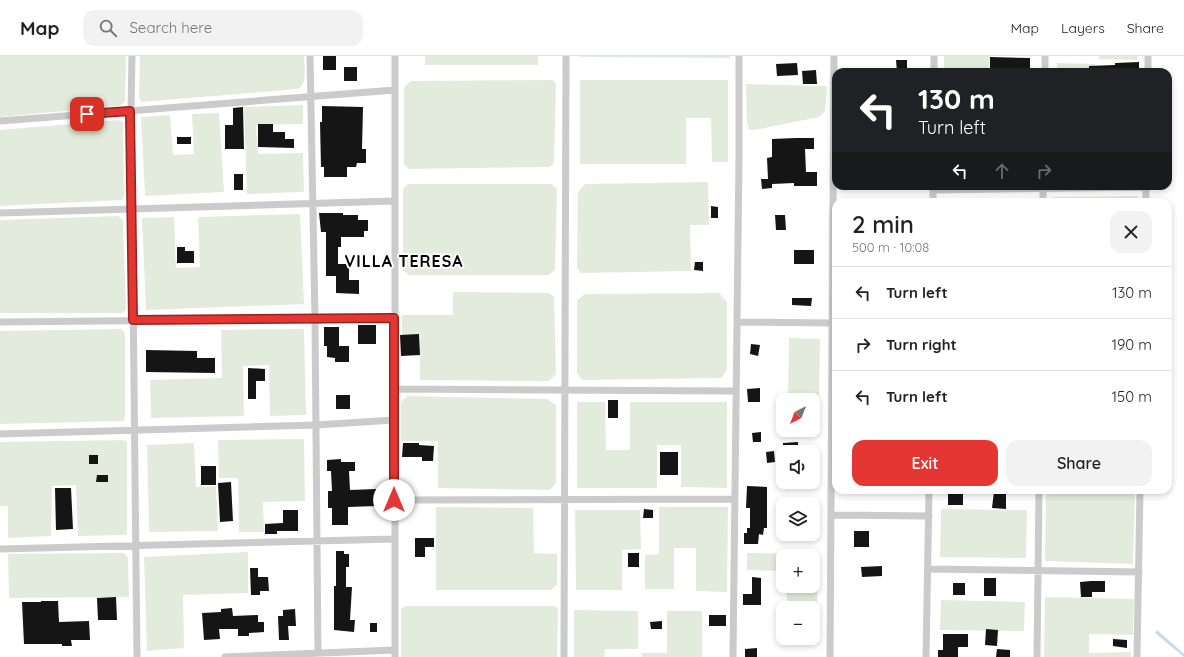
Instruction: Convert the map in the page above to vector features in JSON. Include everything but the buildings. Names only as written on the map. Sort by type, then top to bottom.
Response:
[{"type":"street","points":[[132,56],[130,111],[137,657]]},
{"type":"street","points":[[310,56],[315,319],[318,655]]},
{"type":"street","points":[[224,657],[395,654],[395,56]]},
{"type":"street","points":[[564,657],[566,56]]},
{"type":"street","points":[[733,657],[739,56]]},
{"type":"street","points":[[834,56],[834,68]]},
{"type":"street","points":[[934,56],[934,68]]},
{"type":"street","points":[[1045,56],[1045,68]]},
{"type":"street","points":[[1148,56],[1148,68]]},
{"type":"street","points":[[0,121],[395,90]]},
{"type":"street","points":[[0,212],[394,201]]},
{"type":"street","points":[[0,322],[394,318]]},
{"type":"street","points":[[737,322],[832,323]]},
{"type":"street","points":[[394,389],[736,391]]},
{"type":"street","points":[[830,657],[832,419]]},
{"type":"street","points":[[0,434],[316,425],[394,420]]},
{"type":"street","points":[[926,657],[929,494]]},
{"type":"street","points":[[1037,657],[1039,494]]},
{"type":"street","points":[[1137,657],[1140,494]]},
{"type":"street","points":[[394,500],[735,499]]},
{"type":"street","points":[[831,515],[929,516]]},
{"type":"street","points":[[0,549],[394,539]]},
{"type":"street","points":[[928,569],[1139,572]]},
{"type":"green space","points":[[0,56],[126,56],[125,101],[119,106],[0,117]]},
{"type":"green space","points":[[140,56],[304,56],[304,79],[303,83],[298,89],[142,102],[139,98]]},
{"type":"green space","points":[[425,56],[538,56],[538,65],[425,65]]},
{"type":"green space","points":[[730,56],[730,58],[580,57]]},
{"type":"green space","points":[[944,56],[989,56],[989,68],[944,68]]},
{"type":"green space","points":[[1099,56],[1138,56],[1137,60],[1099,59]]},
{"type":"green space","points":[[1057,63],[1095,64],[1095,68],[1057,68]]},
{"type":"green space","points":[[553,80],[556,84],[554,163],[549,167],[409,169],[404,164],[404,87],[411,81]]},
{"type":"green space","points":[[580,80],[728,80],[728,162],[712,162],[711,118],[686,118],[686,164],[580,164]]},
{"type":"green space","points":[[746,84],[827,86],[825,111],[819,117],[749,130],[747,123]]},
{"type":"green space","points":[[303,105],[303,124],[256,125],[258,154],[303,153],[304,192],[247,194],[244,107]]},
{"type":"green space","points":[[219,113],[224,192],[145,196],[141,117],[170,115],[173,155],[194,154],[192,114]]},
{"type":"green space","points":[[119,120],[122,121],[123,124],[124,196],[122,200],[0,206],[0,130]]},
{"type":"green space","points":[[708,182],[709,225],[690,225],[691,271],[581,273],[577,268],[578,192],[585,184]]},
{"type":"green space","points":[[408,184],[552,184],[557,189],[555,270],[549,275],[409,275],[403,270],[403,189]]},
{"type":"green space","points":[[1138,196],[1138,198],[1051,198]]},
{"type":"green space","points":[[300,214],[304,304],[146,310],[142,218],[174,217],[176,268],[200,267],[198,217]]},
{"type":"green space","points":[[118,216],[123,220],[126,309],[123,313],[0,313],[0,220]]},
{"type":"green space","points":[[453,292],[549,293],[554,297],[556,374],[549,381],[420,380],[420,335],[402,335],[402,315],[453,315]]},
{"type":"green space","points":[[719,293],[727,302],[727,370],[721,378],[582,380],[577,373],[577,300],[585,294]]},
{"type":"green space","points":[[121,329],[125,336],[124,421],[0,424],[0,331]]},
{"type":"green space","points":[[304,329],[306,415],[270,416],[269,365],[243,366],[244,416],[151,418],[150,380],[222,378],[221,330]]},
{"type":"green space","points":[[789,338],[820,339],[819,393],[788,393]]},
{"type":"green space","points":[[407,396],[547,399],[556,405],[556,483],[550,490],[438,488],[438,441],[401,441],[401,402]]},
{"type":"green space","points":[[577,402],[605,402],[606,450],[630,450],[630,402],[727,402],[727,488],[681,487],[681,445],[657,445],[657,488],[577,488]]},
{"type":"green space","points":[[304,439],[305,501],[263,502],[264,532],[239,532],[238,478],[219,478],[218,440]]},
{"type":"green space","points":[[126,441],[127,445],[127,534],[78,536],[76,485],[52,486],[51,536],[8,538],[8,506],[0,506],[0,442]]},
{"type":"green space","points":[[194,443],[196,487],[216,486],[218,531],[149,532],[147,445]]},
{"type":"green space","points":[[1046,494],[1135,494],[1133,564],[1045,561]]},
{"type":"green space","points":[[436,507],[533,508],[534,553],[557,554],[557,585],[551,590],[436,590]]},
{"type":"green space","points":[[659,507],[728,507],[727,592],[696,591],[696,548],[674,548],[674,589],[645,589],[645,555],[659,554]]},
{"type":"green space","points":[[941,509],[1027,510],[1026,558],[940,557]]},
{"type":"green space","points":[[575,510],[640,510],[641,549],[622,550],[622,590],[576,590]]},
{"type":"green space","points":[[248,552],[248,593],[183,595],[184,648],[147,651],[144,557]]},
{"type":"green space","points":[[124,553],[128,558],[129,597],[9,598],[8,554]]},
{"type":"green space","points":[[747,553],[776,553],[776,571],[747,570]]},
{"type":"green space","points":[[787,593],[817,593],[817,601],[787,601]]},
{"type":"green space","points":[[1045,597],[1134,599],[1133,635],[1089,634],[1089,653],[1131,652],[1131,657],[1044,657]]},
{"type":"green space","points":[[941,600],[1025,602],[1024,631],[940,630]]},
{"type":"green space","points":[[405,606],[556,606],[558,609],[557,657],[401,657],[401,609]]},
{"type":"green space","points":[[574,610],[638,611],[638,649],[605,649],[604,657],[574,657]]},
{"type":"green space","points":[[667,611],[702,611],[702,657],[642,657],[642,653],[667,653]]},
{"type":"water","points":[[1157,630],[1184,654],[1184,657],[1155,633]]},
{"type":"district","name":"VILLA TERESA","points":[[404,261]]},
{"type":"route","points":[[87,114],[130,111],[133,320],[394,318],[394,500]]}]
